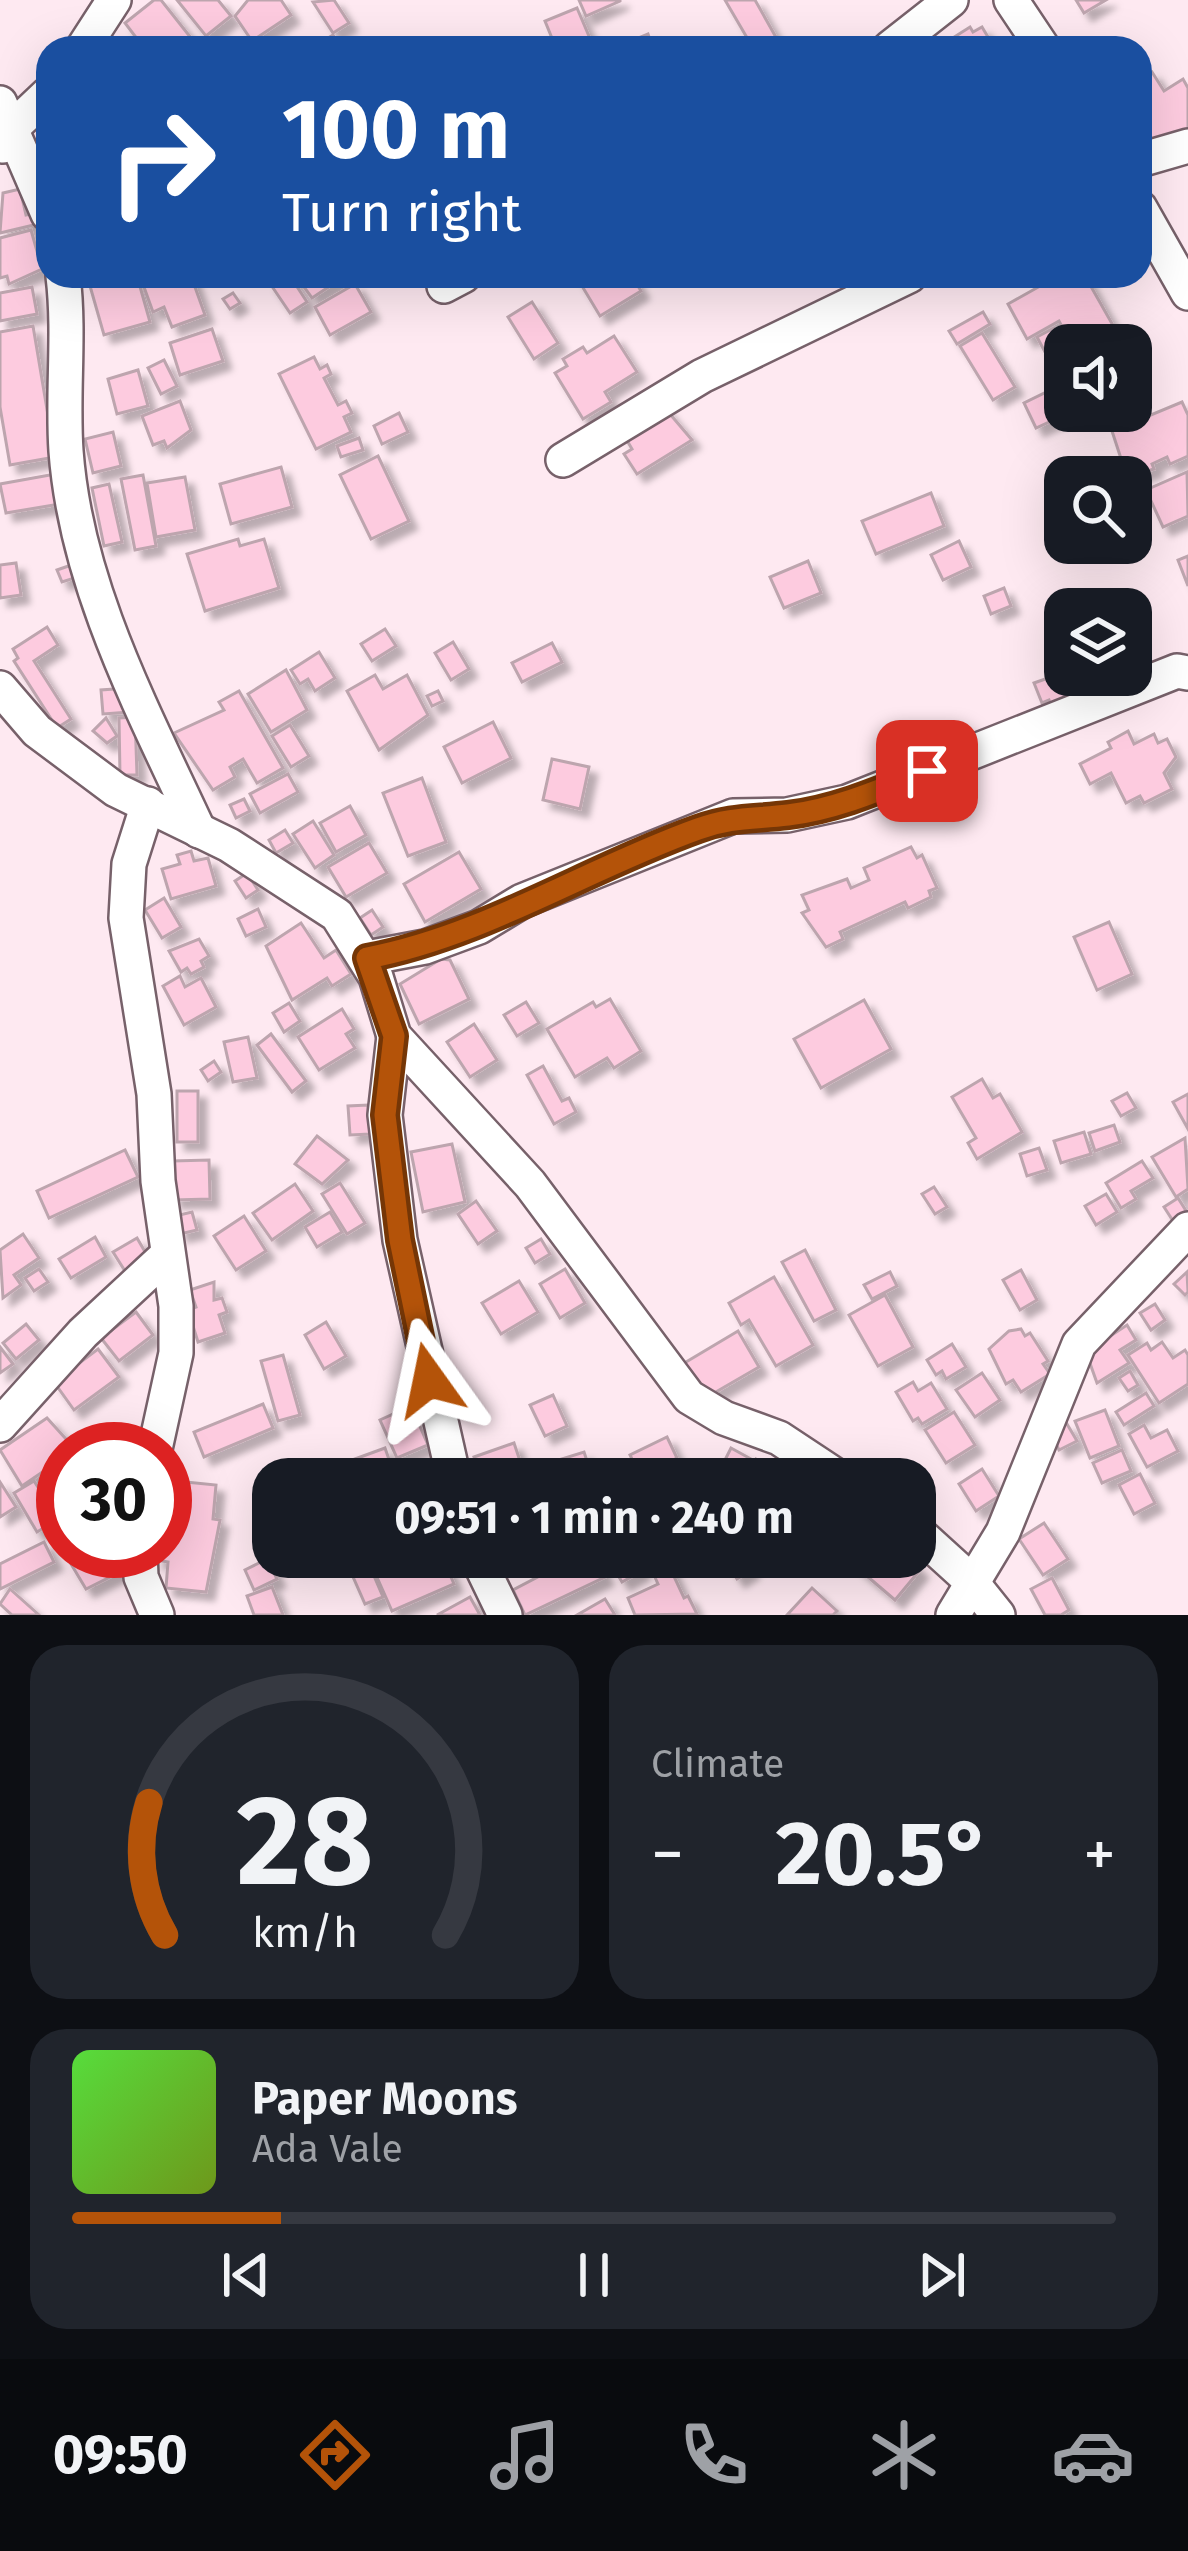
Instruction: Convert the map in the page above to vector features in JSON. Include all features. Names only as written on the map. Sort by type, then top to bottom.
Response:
[{"type":"street","points":[[90,36],[114,0]]},
{"type":"street","points":[[905,36],[951,0]]},
{"type":"street","points":[[1011,0],[1035,36]]},
{"type":"street","points":[[36,103],[4,128],[36,191]]},
{"type":"street","points":[[1152,156],[1188,146]]},
{"type":"street","points":[[1152,229],[1188,293]]},
{"type":"street","points":[[63,288],[66,453],[81,546],[108,627],[199,831]]},
{"type":"street","points":[[563,460],[702,376],[884,288]]},
{"type":"street","points":[[367,958],[425,947],[479,927],[522,901],[733,816],[787,815],[848,802],[1177,671],[1188,673]]},
{"type":"street","points":[[0,688],[37,731],[116,790],[199,831],[338,915],[367,958],[394,1036],[530,1184],[689,1397],[724,1418],[779,1438],[809,1458]]},
{"type":"street","points":[[148,804],[129,864],[126,918],[154,1094],[176,1353],[161,1422]]},
{"type":"street","points":[[394,1036],[385,1115],[400,1240],[449,1458]]},
{"type":"street","points":[[953,1615],[1003,1532],[1079,1344],[1188,1228]]},
{"type":"street","points":[[0,1425],[83,1333],[166,1256]]},
{"type":"street","points":[[936,1549],[998,1615]]},
{"type":"street","points":[[141,1578],[157,1615]]},
{"type":"street","points":[[487,1578],[505,1615]]},
{"type":"building","points":[[154,0],[161,0],[190,36],[135,36],[125,23]]},
{"type":"building","points":[[177,0],[218,0],[231,16],[206,36]]},
{"type":"building","points":[[248,0],[281,0],[291,15],[260,36],[249,36],[235,16]]},
{"type":"building","points":[[334,0],[349,23],[333,33],[313,2]]},
{"type":"building","points":[[579,0],[620,0],[620,1],[586,16]]},
{"type":"building","points":[[725,0],[755,0],[775,36],[746,36]]},
{"type":"building","points":[[1076,0],[1106,0],[1084,13]]},
{"type":"building","points":[[577,8],[589,36],[551,36],[545,21]]},
{"type":"building","points":[[970,27],[973,32],[982,27],[987,36],[956,36]]},
{"type":"building","points":[[1152,72],[1164,91],[1183,79],[1188,88],[1188,131],[1154,151]]},
{"type":"building","points":[[20,189],[26,215],[35,213],[36,224],[0,233],[3,193]]},
{"type":"building","points":[[31,230],[36,272],[9,284],[7,276],[0,278],[0,238]]},
{"type":"building","points":[[32,287],[37,314],[0,321],[0,293]]},
{"type":"building","points":[[91,288],[140,288],[150,322],[104,335]]},
{"type":"building","points":[[144,288],[195,288],[205,315],[172,327],[164,307],[153,312]]},
{"type":"building","points":[[273,288],[298,288],[307,302],[290,313]]},
{"type":"building","points":[[305,288],[327,288],[312,298]]},
{"type":"building","points":[[348,288],[357,288],[371,312],[330,335],[315,307]]},
{"type":"building","points":[[583,288],[639,288],[641,291],[600,316]]},
{"type":"building","points":[[1037,288],[1092,288],[1112,324],[1059,321],[1044,324],[1044,329],[1027,339],[1008,304]]},
{"type":"building","points":[[233,293],[240,303],[230,309],[223,299]]},
{"type":"building","points":[[532,302],[558,343],[534,359],[508,317]]},
{"type":"building","points":[[983,312],[990,324],[957,344],[949,331]]},
{"type":"building","points":[[33,326],[55,457],[10,465],[0,407],[0,332]]},
{"type":"building","points":[[212,329],[223,361],[180,375],[170,343]]},
{"type":"building","points":[[982,333],[1015,387],[993,400],[960,346]]},
{"type":"building","points":[[614,336],[637,372],[605,392],[611,402],[583,419],[555,373],[567,366],[563,359],[583,347],[587,353]]},
{"type":"building","points":[[314,357],[320,369],[327,365],[331,374],[324,378],[338,405],[346,401],[352,413],[344,417],[351,432],[316,449],[279,374]]},
{"type":"building","points":[[164,360],[177,386],[161,394],[148,368]]},
{"type":"building","points":[[138,370],[148,406],[117,414],[108,379]]},
{"type":"building","points":[[1044,393],[1044,424],[1036,428],[1024,403]]},
{"type":"building","points":[[180,401],[191,430],[167,448],[164,441],[153,445],[142,416]]},
{"type":"building","points":[[1182,402],[1188,415],[1188,456],[1170,464],[1167,457],[1152,464],[1152,456],[1120,456],[1112,432],[1152,432],[1152,414]]},
{"type":"building","points":[[664,407],[692,440],[637,474],[624,454],[632,449],[622,432]]},
{"type":"building","points":[[399,413],[408,432],[382,444],[374,426]]},
{"type":"building","points":[[113,432],[121,466],[93,473],[85,439]]},
{"type":"building","points":[[359,438],[363,450],[341,457],[337,446]]},
{"type":"building","points":[[378,456],[409,521],[371,539],[340,475]]},
{"type":"building","points":[[281,467],[292,507],[231,524],[220,484]]},
{"type":"building","points":[[1187,472],[1188,516],[1163,527],[1152,503],[1152,487]]},
{"type":"building","points":[[61,473],[66,503],[6,513],[0,484]]},
{"type":"building","points":[[143,475],[156,546],[135,550],[121,479]]},
{"type":"building","points":[[185,477],[195,530],[156,537],[147,483]]},
{"type":"building","points":[[109,484],[122,542],[104,546],[92,488]]},
{"type":"building","points":[[931,493],[944,526],[876,554],[862,521]]},
{"type":"building","points":[[238,539],[240,546],[264,539],[279,588],[205,611],[187,554]]},
{"type":"building","points":[[959,541],[971,567],[943,580],[931,555]]},
{"type":"building","points":[[1188,556],[1188,586],[1178,560]]},
{"type":"building","points":[[808,561],[821,593],[784,608],[770,577]]},
{"type":"building","points":[[80,562],[84,575],[62,582],[57,570]]},
{"type":"building","points":[[16,563],[21,595],[0,598],[0,565]]},
{"type":"building","points":[[1004,588],[1011,606],[991,614],[984,596]]},
{"type":"building","points":[[47,627],[58,645],[34,661],[71,719],[57,728],[14,661],[18,658],[13,649]]},
{"type":"building","points":[[385,629],[396,646],[372,661],[361,644]]},
{"type":"building","points":[[453,642],[469,669],[451,680],[435,653]]},
{"type":"building","points":[[552,643],[562,662],[522,682],[512,663]]},
{"type":"building","points":[[319,652],[335,678],[315,691],[308,679],[300,684],[291,670]]},
{"type":"building","points":[[286,670],[307,710],[271,732],[248,694]]},
{"type":"building","points":[[375,675],[383,689],[407,675],[428,715],[379,750],[347,691]]},
{"type":"building","points":[[1044,679],[1044,696],[1080,696],[1051,706],[1049,700],[1042,703],[1034,683]]},
{"type":"building","points":[[128,688],[130,712],[103,714],[101,690]]},
{"type":"building","points":[[239,691],[283,768],[257,783],[243,759],[230,767],[235,777],[213,790],[174,733],[224,710],[219,702]]},
{"type":"building","points":[[438,691],[443,701],[432,706],[427,696]]},
{"type":"building","points":[[135,717],[137,775],[120,775],[119,718]]},
{"type":"building","points":[[106,718],[117,736],[107,743],[93,731]]},
{"type":"building","points":[[493,722],[511,758],[462,783],[444,747]]},
{"type":"building","points":[[290,725],[309,756],[291,767],[272,736]]},
{"type":"building","points":[[1128,731],[1134,744],[1154,734],[1158,743],[1167,739],[1176,757],[1164,773],[1172,789],[1144,803],[1140,796],[1126,803],[1111,773],[1090,784],[1080,764],[1111,748],[1108,742]]},
{"type":"building","points":[[552,759],[589,767],[580,809],[543,800]]},
{"type":"building","points":[[288,774],[298,792],[260,813],[250,794]]},
{"type":"building","points":[[422,778],[446,842],[408,856],[383,793]]},
{"type":"building","points":[[244,799],[250,811],[236,818],[230,805]]},
{"type":"building","points":[[350,806],[366,835],[336,852],[320,823]]},
{"type":"building","points":[[313,821],[334,855],[315,868],[293,834]]},
{"type":"building","points":[[285,830],[293,843],[276,853],[269,840]]},
{"type":"building","points":[[369,843],[387,873],[346,897],[328,867]]},
{"type":"building","points":[[911,847],[917,858],[922,855],[937,888],[929,891],[931,897],[908,908],[905,902],[840,932],[843,939],[826,947],[802,913],[809,910],[802,895],[847,879],[851,888],[869,880],[864,868]]},
{"type":"building","points":[[191,851],[194,861],[208,858],[216,886],[171,899],[162,869],[180,864],[177,855]]},
{"type":"building","points":[[459,852],[481,889],[425,922],[404,884]]},
{"type":"building","points":[[247,873],[258,890],[246,898],[235,881]]},
{"type":"building","points":[[164,898],[181,927],[162,938],[145,910]]},
{"type":"building","points":[[258,909],[266,927],[246,936],[238,919]]},
{"type":"building","points":[[372,910],[383,927],[371,935],[360,918]]},
{"type":"building","points":[[1109,922],[1132,974],[1097,990],[1074,937]]},
{"type":"building","points":[[301,923],[324,958],[336,950],[351,974],[332,986],[327,978],[292,1000],[266,946]]},
{"type":"building","points":[[199,939],[209,956],[201,961],[204,967],[191,974],[187,968],[181,972],[169,951]]},
{"type":"building","points":[[441,959],[450,960],[469,999],[419,1024],[400,984]]},
{"type":"building","points":[[180,976],[185,987],[201,978],[216,1007],[184,1025],[163,986]]},
{"type":"building","points":[[610,999],[641,1051],[614,1068],[607,1058],[575,1077],[547,1029],[593,1002],[596,1007]]},
{"type":"building","points":[[864,1000],[891,1049],[821,1088],[794,1039]]},
{"type":"building","points":[[526,1002],[539,1023],[517,1036],[504,1015]]},
{"type":"building","points":[[289,1003],[300,1021],[284,1032],[273,1013]]},
{"type":"building","points":[[342,1009],[354,1029],[346,1034],[355,1048],[319,1070],[298,1037]]},
{"type":"building","points":[[474,1024],[497,1060],[470,1077],[447,1042]]},
{"type":"building","points":[[271,1034],[306,1081],[292,1092],[257,1045]]},
{"type":"building","points":[[248,1037],[257,1078],[233,1082],[224,1042]]},
{"type":"building","points":[[214,1061],[221,1072],[208,1081],[201,1070]]},
{"type":"building","points":[[543,1066],[562,1101],[569,1098],[576,1112],[554,1124],[527,1075]]},
{"type":"building","points":[[982,1079],[993,1098],[1000,1094],[1022,1132],[977,1159],[968,1143],[976,1138],[952,1097]]},
{"type":"building","points":[[177,1091],[198,1091],[198,1142],[177,1142]]},
{"type":"building","points":[[1127,1093],[1136,1108],[1121,1116],[1112,1101]]},
{"type":"building","points":[[1188,1094],[1188,1129],[1173,1102]]},
{"type":"building","points":[[368,1105],[370,1134],[350,1135],[348,1106]]},
{"type":"building","points":[[1114,1125],[1120,1142],[1095,1151],[1089,1133]]},
{"type":"building","points":[[1084,1132],[1091,1154],[1061,1163],[1054,1141]]},
{"type":"building","points":[[317,1136],[348,1160],[322,1184],[295,1164]]},
{"type":"building","points":[[1185,1138],[1188,1189],[1176,1197],[1152,1157]]},
{"type":"building","points":[[452,1144],[465,1202],[423,1212],[411,1152]]},
{"type":"building","points":[[1039,1148],[1047,1170],[1027,1176],[1020,1154]]},
{"type":"building","points":[[125,1150],[138,1177],[49,1218],[37,1191]]},
{"type":"building","points":[[209,1160],[210,1199],[173,1200],[172,1161]]},
{"type":"building","points":[[1142,1161],[1153,1178],[1131,1191],[1136,1199],[1121,1208],[1106,1183]]},
{"type":"building","points":[[340,1183],[365,1223],[347,1234],[322,1194]]},
{"type":"building","points":[[295,1184],[313,1211],[272,1240],[253,1213]]},
{"type":"building","points":[[934,1187],[947,1207],[935,1214],[922,1194]]},
{"type":"building","points":[[1106,1194],[1117,1212],[1096,1225],[1085,1206]]},
{"type":"building","points":[[1178,1198],[1188,1214],[1175,1224],[1164,1207]]},
{"type":"building","points":[[476,1201],[497,1231],[478,1244],[458,1214]]},
{"type":"building","points":[[192,1212],[197,1230],[180,1234],[175,1216]]},
{"type":"building","points":[[330,1212],[342,1232],[317,1247],[305,1227]]},
{"type":"building","points":[[244,1216],[266,1251],[236,1270],[214,1236]]},
{"type":"building","points":[[23,1234],[39,1258],[14,1275],[21,1285],[3,1298],[0,1250]]},
{"type":"building","points":[[95,1237],[106,1257],[71,1278],[59,1259]]},
{"type":"building","points":[[137,1238],[148,1257],[125,1271],[113,1252]]},
{"type":"building","points":[[541,1239],[550,1254],[535,1263],[526,1248]]},
{"type":"building","points":[[805,1250],[836,1310],[814,1321],[782,1262]]},
{"type":"building","points":[[39,1269],[48,1282],[34,1291],[25,1278]]},
{"type":"building","points":[[565,1269],[585,1303],[560,1318],[540,1284]]},
{"type":"building","points":[[1021,1270],[1037,1300],[1020,1310],[1003,1280]]},
{"type":"building","points":[[890,1272],[897,1286],[872,1299],[864,1285]]},
{"type":"building","points":[[1187,1272],[1188,1292],[1185,1295],[1174,1284]]},
{"type":"building","points":[[774,1277],[813,1345],[776,1366],[749,1320],[741,1325],[729,1303]]},
{"type":"building","points":[[519,1281],[538,1312],[501,1334],[482,1303]]},
{"type":"building","points":[[214,1282],[214,1300],[222,1298],[227,1312],[219,1315],[225,1333],[198,1342],[188,1310],[196,1307],[190,1290]]},
{"type":"building","points":[[885,1295],[913,1347],[878,1366],[849,1315]]},
{"type":"building","points":[[1155,1304],[1165,1320],[1151,1330],[1140,1313]]},
{"type":"building","points":[[136,1312],[153,1335],[119,1361],[101,1338]]},
{"type":"building","points":[[326,1322],[346,1356],[324,1369],[305,1335]]},
{"type":"building","points":[[26,1324],[39,1340],[16,1359],[3,1343]]},
{"type":"building","points":[[1127,1325],[1136,1340],[1120,1350],[1129,1363],[1097,1383],[1086,1352]]},
{"type":"building","points":[[1021,1329],[1025,1336],[1030,1333],[1048,1361],[1043,1364],[1050,1374],[1021,1392],[1013,1380],[1006,1384],[989,1349],[1009,1331]]},
{"type":"building","points":[[738,1331],[759,1367],[702,1400],[681,1365]]},
{"type":"building","points":[[1162,1342],[1173,1358],[1185,1350],[1188,1384],[1159,1403],[1128,1355],[1147,1343],[1151,1350]]},
{"type":"building","points":[[952,1344],[966,1367],[946,1379],[942,1371],[936,1375],[927,1360]]},
{"type":"building","points":[[0,1347],[13,1364],[0,1373]]},
{"type":"building","points":[[98,1349],[119,1377],[74,1410],[54,1382]]},
{"type":"building","points":[[283,1355],[300,1415],[278,1421],[261,1361]]},
{"type":"building","points":[[1130,1371],[1138,1385],[1128,1391],[1119,1378]]},
{"type":"building","points":[[982,1373],[1000,1400],[975,1417],[956,1390]]},
{"type":"building","points":[[913,1382],[918,1391],[931,1383],[947,1409],[922,1424],[918,1418],[913,1421],[896,1392]]},
{"type":"building","points":[[1146,1393],[1154,1406],[1124,1425],[1116,1412]]},
{"type":"building","points":[[553,1395],[567,1426],[545,1436],[530,1405]]},
{"type":"building","points":[[263,1404],[273,1428],[204,1457],[194,1432]]},
{"type":"building","points":[[411,1406],[428,1445],[397,1458],[380,1420]]},
{"type":"building","points":[[1105,1410],[1119,1446],[1090,1458],[1075,1421]]},
{"type":"building","points":[[954,1412],[975,1445],[946,1463],[925,1430]]},
{"type":"building","points":[[1067,1424],[1077,1441],[1059,1450],[1050,1432]]},
{"type":"building","points":[[36,1425],[36,1476],[22,1486],[0,1450]]},
{"type":"building","points":[[1144,1425],[1151,1438],[1167,1430],[1178,1451],[1147,1467],[1129,1434]]},
{"type":"building","points":[[667,1437],[677,1458],[631,1458]]},
{"type":"building","points":[[514,1443],[519,1458],[474,1458]]},
{"type":"building","points":[[385,1448],[388,1458],[358,1458]]},
{"type":"building","points":[[731,1448],[749,1458],[726,1458]]},
{"type":"building","points":[[1122,1450],[1131,1471],[1102,1483],[1093,1463]]},
{"type":"building","points":[[982,1469],[999,1496],[976,1511],[959,1484]]},
{"type":"building","points":[[1140,1474],[1155,1503],[1134,1514],[1119,1485]]},
{"type":"building","points":[[34,1481],[36,1484],[36,1530],[14,1493]]},
{"type":"building","points":[[0,1482],[16,1507],[0,1517]]},
{"type":"building","points":[[192,1483],[216,1485],[213,1519],[220,1520],[206,1592],[166,1588],[167,1578],[192,1578]]},
{"type":"building","points":[[1044,1523],[1068,1559],[1043,1575],[1019,1539]]},
{"type":"building","points":[[36,1546],[36,1571],[0,1589],[0,1564]]},
{"type":"building","points":[[252,1566],[252,1578],[277,1579],[254,1590],[245,1570]]},
{"type":"building","points":[[79,1578],[108,1578],[86,1589]]},
{"type":"building","points":[[354,1578],[375,1578],[383,1597],[365,1604]]},
{"type":"building","points":[[377,1578],[451,1578],[454,1584],[392,1611]]},
{"type":"building","points":[[536,1578],[603,1578],[525,1615],[513,1590]]},
{"type":"building","points":[[655,1578],[675,1578],[697,1614],[635,1615],[628,1598],[658,1584]]},
{"type":"building","points":[[869,1578],[913,1578],[895,1600]]},
{"type":"building","points":[[1052,1578],[1069,1610],[1061,1615],[1045,1615],[1031,1589]]},
{"type":"building","points":[[272,1587],[283,1615],[254,1615],[247,1596]]},
{"type":"building","points":[[812,1588],[837,1611],[833,1615],[787,1615]]},
{"type":"building","points":[[10,1589],[39,1615],[12,1615],[0,1604]]},
{"type":"building","points":[[470,1597],[480,1615],[437,1615]]},
{"type":"building","points":[[605,1599],[615,1615],[577,1615]]},
{"type":"route","points":[[429,1380],[400,1240],[385,1115],[394,1036],[367,958],[425,947],[479,927],[522,901],[733,816],[787,815],[848,802],[927,771]]}]
